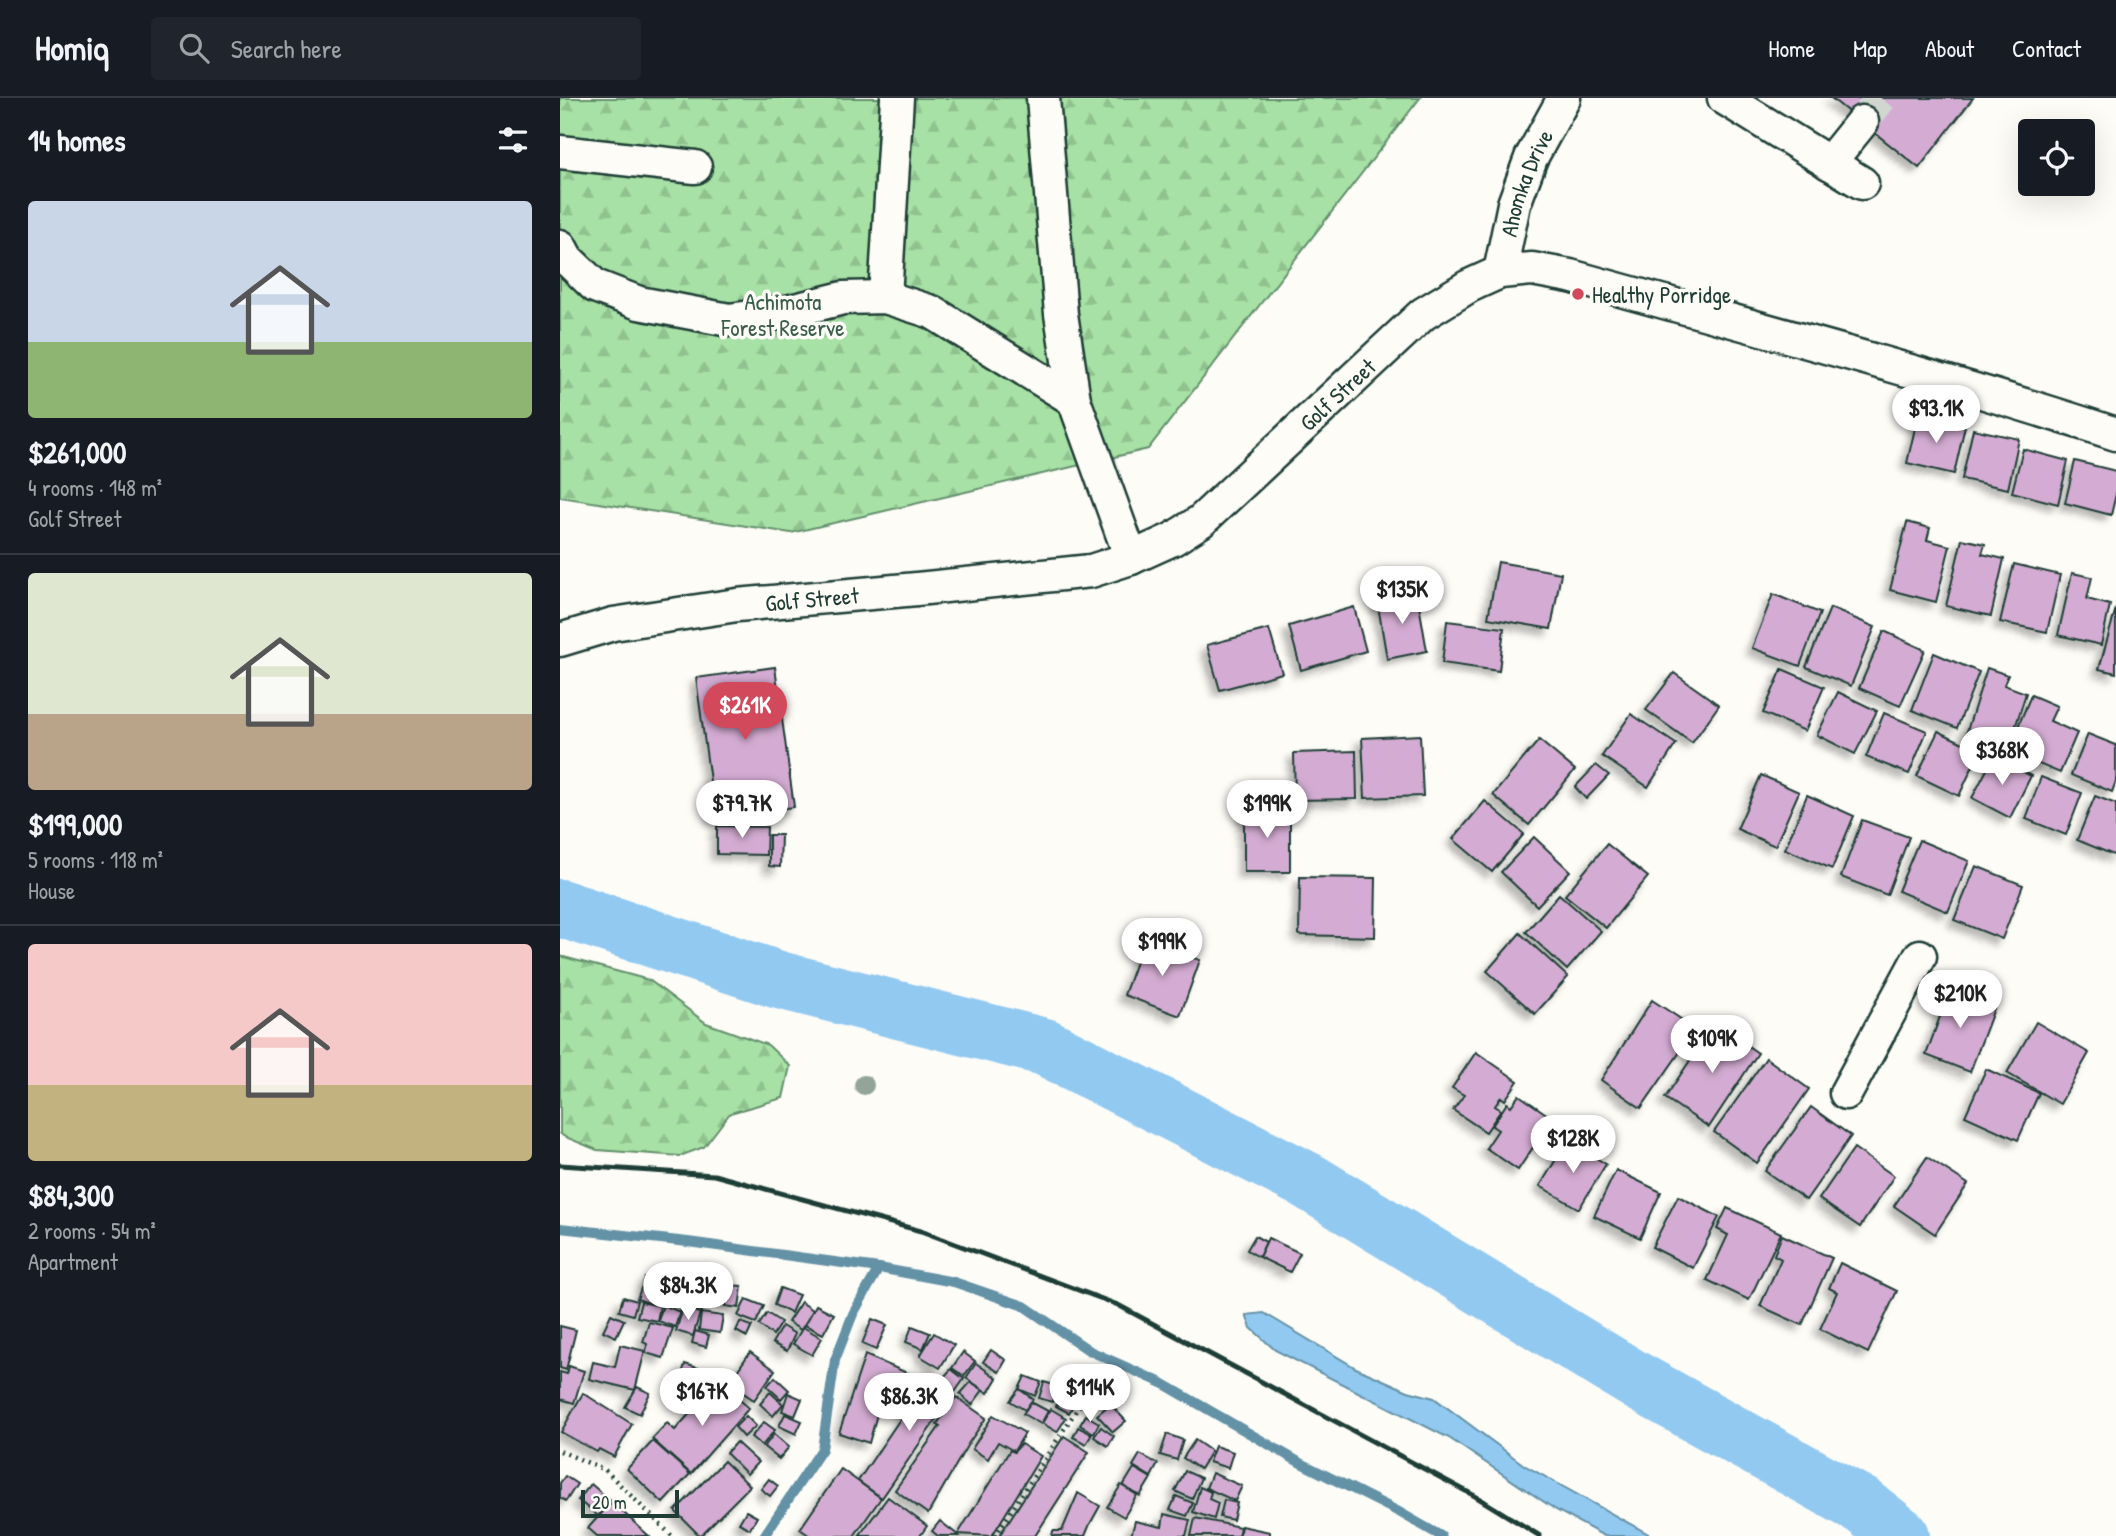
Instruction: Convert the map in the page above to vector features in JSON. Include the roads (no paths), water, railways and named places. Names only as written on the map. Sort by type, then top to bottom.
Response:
[{"type":"street","points":[[885,297],[897,98]]},
{"type":"street","points":[[1043,98],[1061,314],[1074,400],[1131,558]]},
{"type":"street","name":"Ahomka Drive","points":[[1500,272],[1514,204],[1531,158],[1564,98]]},
{"type":"street","points":[[1724,98],[1862,183]]},
{"type":"street","points":[[1829,163],[1862,122]]},
{"type":"street","points":[[560,152],[695,167]]},
{"type":"street","points":[[560,246],[567,259],[595,286],[639,303],[729,320],[787,312],[843,298],[885,297],[932,312],[1074,400]]},
{"type":"street","name":"Golf Street","points":[[560,640],[613,624],[737,605],[1091,571],[1131,558],[1173,539],[1201,521],[1423,314],[1469,286],[1500,272],[1532,269],[1570,276],[1805,339],[2016,401],[2116,434]]},
{"type":"street","points":[[1846,1093],[1920,956]]},
{"type":"water","points":[[1264,1313],[1356,1368],[1408,1391],[1434,1398],[1524,1465],[1652,1536],[1604,1536],[1556,1510],[1449,1438],[1275,1350],[1251,1328],[1246,1315]]},
{"type":"waterway","points":[[560,908],[779,980],[1045,1047],[1308,1181],[1637,1381],[1863,1506],[1901,1536]]},
{"type":"waterway","points":[[560,1228],[879,1268],[954,1282],[1024,1306],[1090,1351],[1162,1383],[1299,1462],[1441,1536]]},
{"type":"waterway","points":[[764,1536],[822,1449],[835,1360],[853,1314],[879,1268]]},
{"type":"tunnel","points":[[1862,122],[1881,98]]},
{"type":"railway","points":[[560,1165],[714,1175],[921,1231],[1118,1305],[1475,1496],[1540,1536]]},
{"type":"place","name":"Healthy Porridge","points":[[1578,294]]},
{"type":"park label","name":"Achimota Forest Reserve","points":[[783,314]]}]
